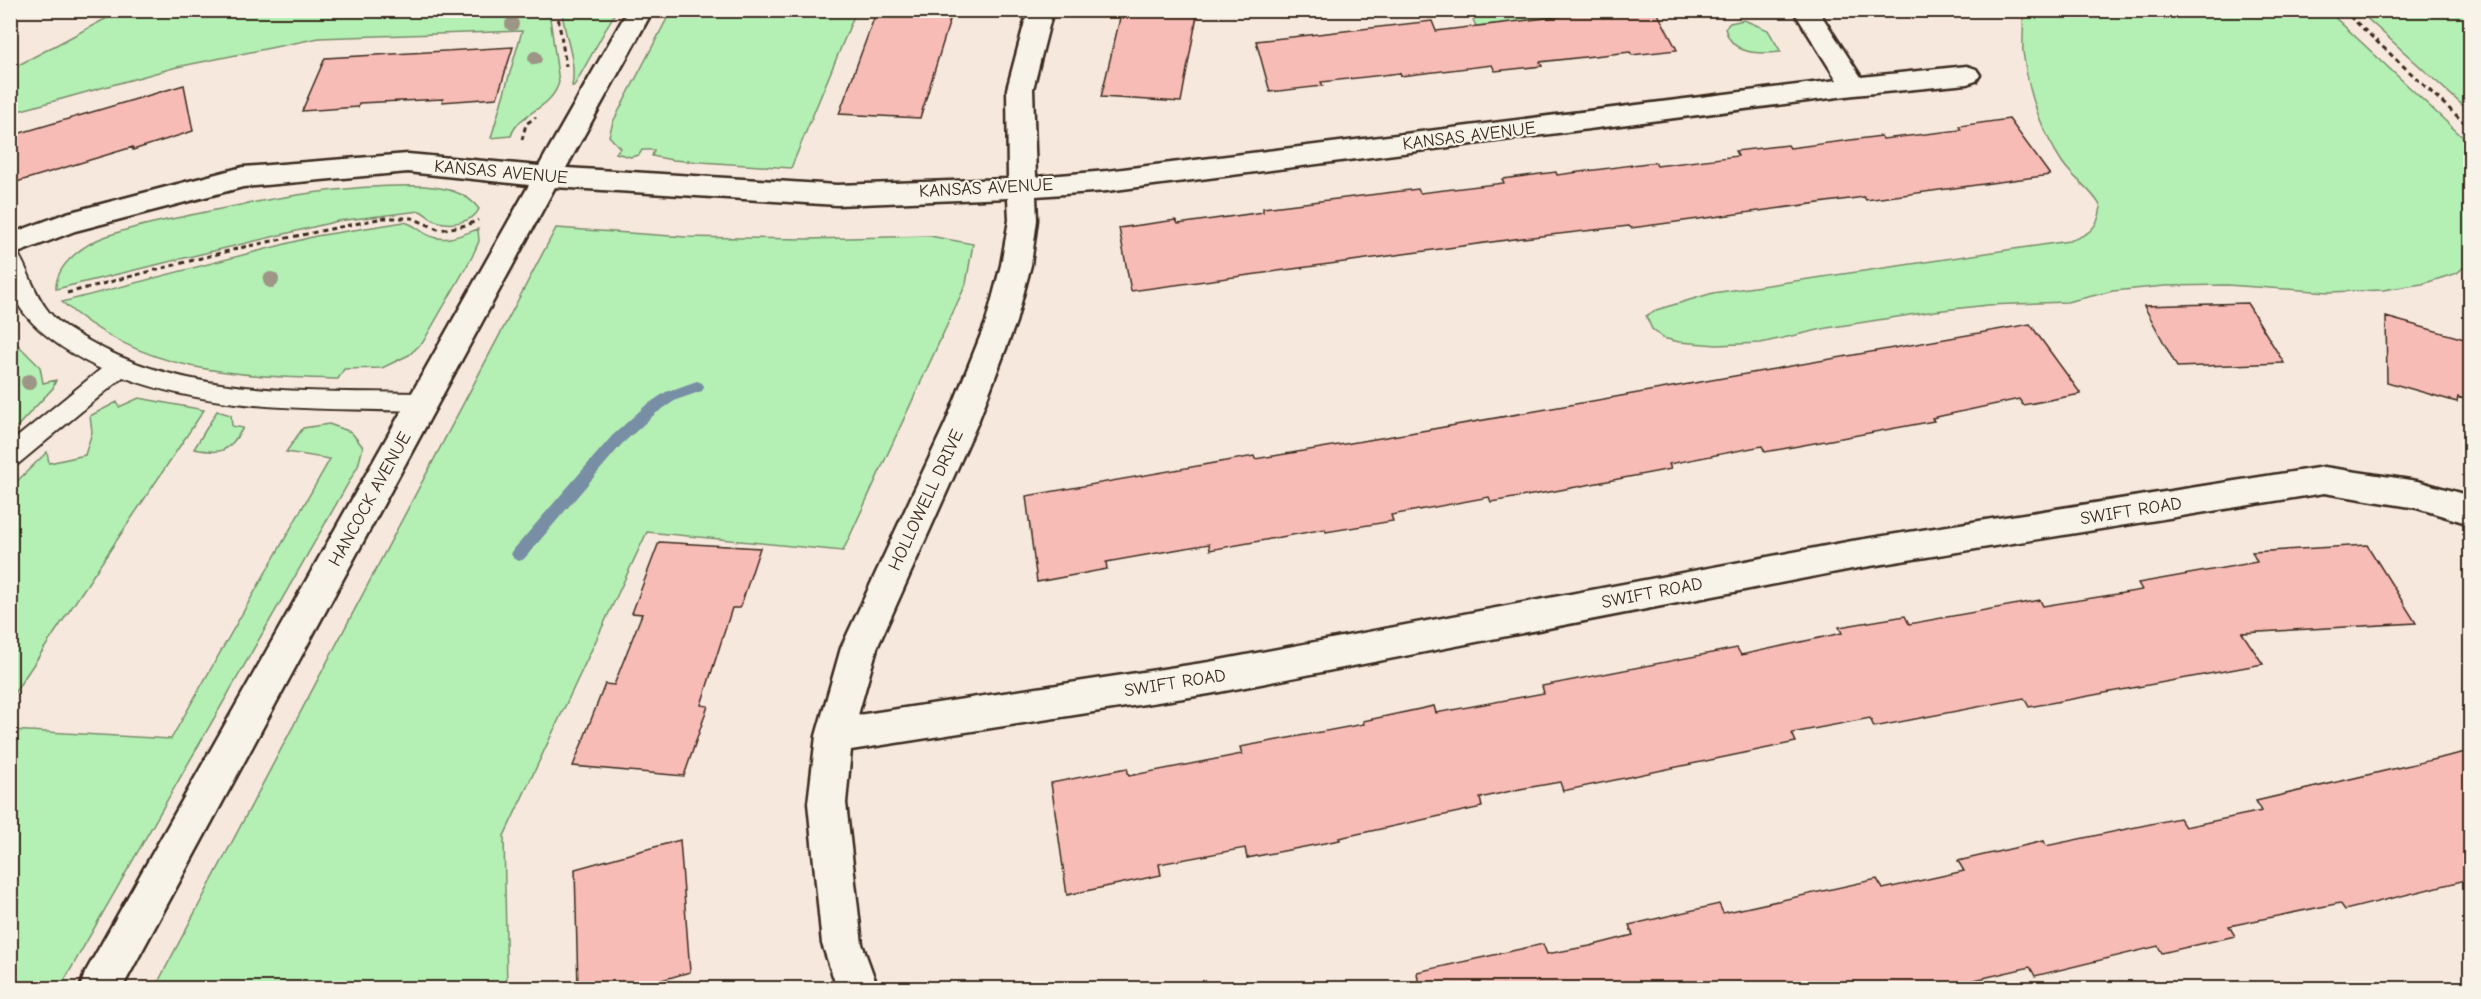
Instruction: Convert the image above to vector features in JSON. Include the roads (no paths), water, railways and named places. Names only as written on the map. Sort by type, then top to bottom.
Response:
[{"type":"street","name":"HANCOCK AVENUE","points":[[100,988],[641,10]]},
{"type":"street","name":"HOLLOWELL DRIVE","points":[[857,988],[842,944],[827,803],[834,736],[859,648],[962,422],[1001,322],[1017,265],[1023,220],[1020,89],[1041,10]]},
{"type":"street","points":[[1805,10],[1854,86]]},
{"type":"street","name":"KANSAS AVENUE","points":[[10,246],[68,223],[243,177],[408,163],[548,177],[837,195],[1023,187],[1107,181],[1854,86],[1967,75]]},
{"type":"street","name":"SWIFT ROAD","points":[[834,736],[1209,678],[1852,555],[2324,480],[2385,488],[2447,501],[2470,510]]},
{"type":"lane","points":[[10,257],[30,303],[47,325],[87,353],[118,368],[160,381],[287,399],[423,402]]},
{"type":"lane","points":[[10,457],[118,368]]},
{"type":"waterway","points":[[519,554],[617,440],[650,410],[671,396],[697,387]]}]
